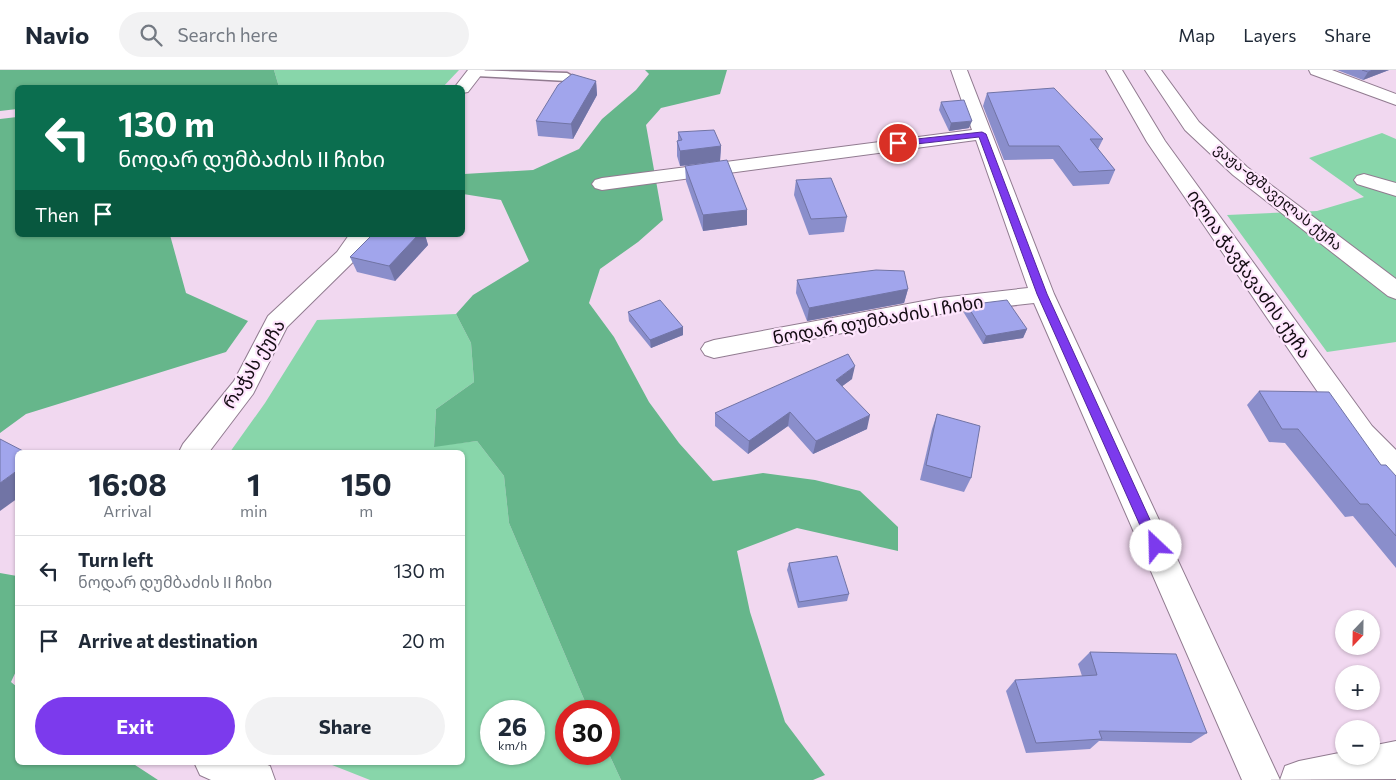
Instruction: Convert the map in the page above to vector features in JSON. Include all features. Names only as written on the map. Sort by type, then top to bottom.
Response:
[{"type":"street","points":[[959,70],[1042,294],[1262,780]]},
{"type":"street","name":"ილია ჭავჭავაძის ქუჩა","points":[[1114,70],[1156,142],[1362,434],[1396,468]]},
{"type":"street","name":"ვაჟა-ფშაველას ქუჩა","points":[[1153,70],[1192,126],[1240,171],[1396,291]]},
{"type":"street","points":[[1317,70],[1396,100]]},
{"type":"street","points":[[465,85],[477,71]]},
{"type":"street","points":[[602,184],[694,174],[898,143],[982,134]]},
{"type":"street","points":[[1364,180],[1396,190]]},
{"type":"street","name":"რაჭას ქუჩა","points":[[196,450],[244,387],[277,322],[345,257],[359,237]]},
{"type":"street","name":"ნოდარ დუმბაძის I ჩიხი","points":[[714,348],[940,306],[1042,294]]},
{"type":"street","points":[[1299,780],[1396,760]]},
{"type":"street","points":[[220,765],[256,780]]},
{"type":"lane","points":[[477,71],[567,77]]},
{"type":"green space","points":[[0,70],[274,70],[278,85],[15,85],[15,109],[0,111]]},
{"type":"green space","points":[[274,70],[459,70],[445,85],[278,85]]},
{"type":"green space","points":[[645,70],[727,70],[720,94],[661,108],[646,125],[663,220],[638,242],[600,269],[589,303],[614,337],[649,402],[679,443],[713,481],[763,473],[815,480],[860,491],[898,527],[898,551],[797,528],[737,551],[750,612],[785,722],[825,775],[813,780],[621,780],[614,765],[620,765],[620,700],[584,700],[509,523],[504,476],[477,441],[434,447],[436,409],[474,382],[471,343],[456,314],[473,295],[529,261],[501,200],[465,194],[465,174],[533,170],[579,149],[602,119],[636,90],[649,74]]},
{"type":"green space","points":[[15,117],[15,237],[171,237],[186,293],[248,321],[226,352],[26,414],[0,433],[0,119]]},
{"type":"green space","points":[[1382,133],[1396,139],[1396,342],[1327,352],[1227,215],[1317,211],[1364,197],[1309,158]]},
{"type":"green space","points":[[456,314],[471,343],[474,382],[436,409],[434,446],[477,441],[504,476],[509,523],[584,700],[555,700],[555,765],[614,765],[621,780],[370,780],[332,765],[465,765],[465,450],[231,450],[265,403],[317,320]]},
{"type":"green space","points":[[0,573],[15,576],[15,673],[11,682],[15,685],[15,765],[135,765],[158,780],[0,780]]},
{"type":"building","points":[[572,74],[596,81],[571,124],[536,121],[558,85]]},
{"type":"building","points":[[1054,88],[1103,139],[1090,139],[1115,170],[1079,172],[1059,146],[1009,146],[987,93]]},
{"type":"building","points":[[964,100],[972,121],[951,123],[941,102]]},
{"type":"building","points":[[714,130],[721,146],[680,151],[677,141],[682,140],[678,132]]},
{"type":"building","points":[[727,160],[747,210],[703,215],[685,166]]},
{"type":"building","points":[[831,178],[847,217],[811,219],[796,180]]},
{"type":"building","points":[[370,237],[416,237],[389,266],[350,257]]},
{"type":"building","points":[[876,270],[904,271],[908,289],[809,308],[797,280]]},
{"type":"building","points":[[660,300],[683,327],[650,340],[628,312]]},
{"type":"building","points":[[1007,300],[1027,329],[986,336],[967,305]]},
{"type":"building","points":[[848,354],[855,366],[836,380],[870,415],[816,441],[790,412],[749,441],[715,413]]},
{"type":"building","points":[[1259,391],[1329,392],[1381,465],[1386,465],[1396,476],[1396,536],[1368,504],[1360,504],[1298,429],[1282,429]]},
{"type":"building","points":[[937,414],[980,426],[971,478],[926,465]]},
{"type":"building","points":[[0,439],[21,450],[15,450],[15,472],[0,483]]},
{"type":"building","points":[[837,556],[849,594],[799,602],[789,563]]},
{"type":"building","points":[[1090,652],[1176,654],[1207,733],[1099,731],[1102,739],[1036,743],[1015,680],[1097,675]]},
{"type":"route","points":[[898,143],[982,134],[1042,294],[1156,546]]}]
